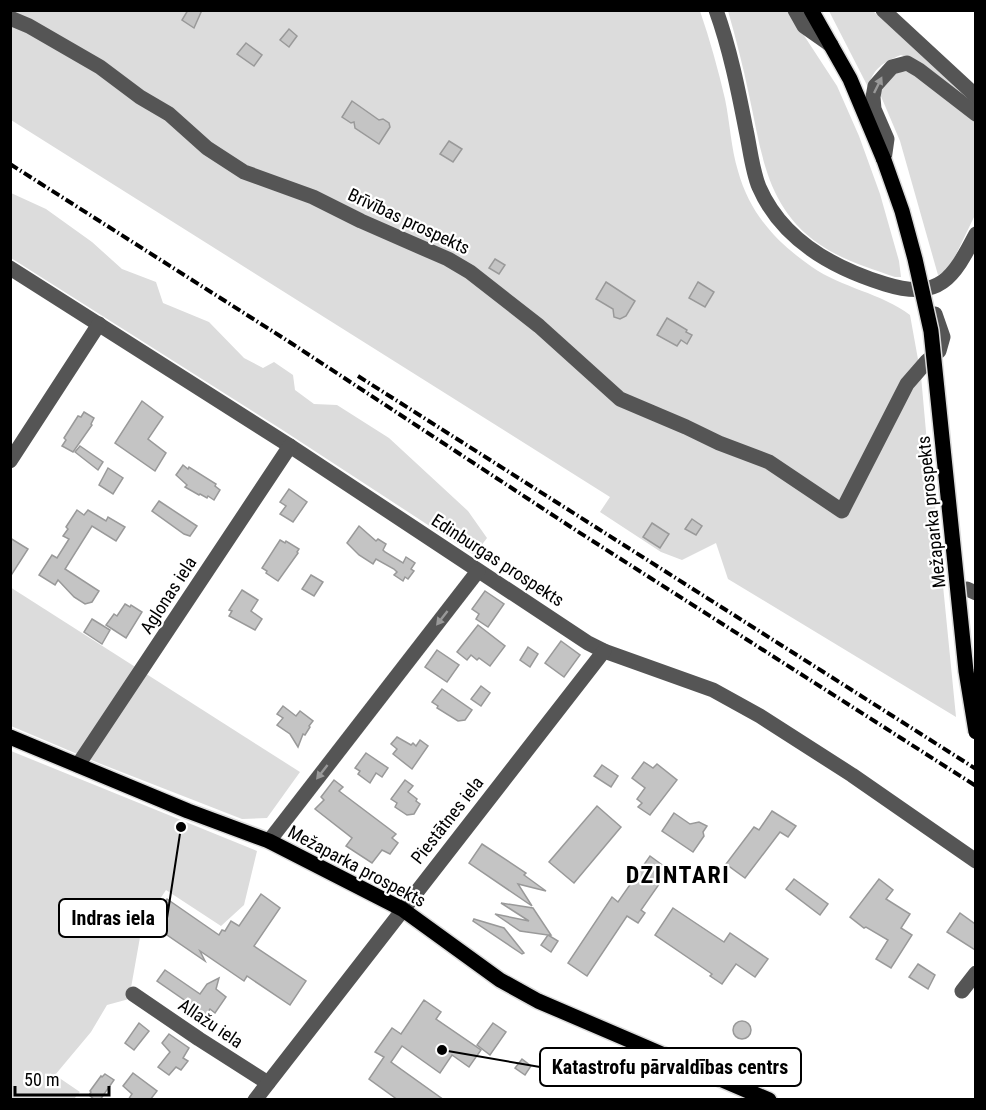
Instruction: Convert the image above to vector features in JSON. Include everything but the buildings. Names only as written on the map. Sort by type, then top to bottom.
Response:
[{"type":"main road","name":"Mežaparka prospekts","points":[[811,10],[833,46],[867,117],[884,160],[913,250],[931,331],[966,670],[975,732]]},
{"type":"main road","name":"Mežaparka prospekts","points":[[10,737],[188,811],[269,841],[402,909],[500,980],[538,1000],[769,1100]]},
{"type":"street","points":[[716,10],[727,41],[759,186],[783,225],[815,251],[859,276],[915,290],[935,287],[955,270],[975,234]]},
{"type":"street","name":"Mežaparka prospekts","points":[[795,10],[804,26],[833,46]]},
{"type":"street","points":[[883,10],[975,96]]},
{"type":"street","name":"Brīvības prospekts","points":[[10,18],[29,26],[100,68],[140,97],[169,114],[207,148],[244,171],[313,197],[448,259],[470,272],[539,326],[620,399],[769,462],[842,511],[907,384],[939,351],[943,337],[936,314],[935,287]]},
{"type":"street","name":"Mežaparka prospekts","points":[[884,160],[887,139],[874,109],[873,97],[875,86],[892,67],[907,63],[975,114]]},
{"type":"street","name":"Edinburgas prospekts","points":[[10,268],[290,446],[588,643],[604,651],[713,690],[760,716],[852,775],[975,861]]},
{"type":"street","points":[[10,461],[99,324]]},
{"type":"street","name":"Aglonas iela","points":[[78,765],[290,446]]},
{"type":"street","points":[[269,841],[477,571]]},
{"type":"street","name":"Piestātnes iela","points":[[255,1100],[604,651]]},
{"type":"street","points":[[962,992],[975,973]]},
{"type":"street","name":"Allažu iela","points":[[133,994],[268,1083]]},
{"type":"shaded area","points":[[10,11],[700,11],[725,99],[738,171],[757,214],[787,248],[812,267],[836,280],[887,301],[910,315],[921,376],[934,521],[929,444],[956,717],[728,579],[716,543],[682,560],[661,552],[600,512],[610,497],[11,120]]},
{"type":"shaded area","points":[[728,11],[788,11],[837,86],[859,136],[880,194],[899,261],[901,277],[866,267],[828,250],[801,229],[788,213],[777,196],[763,158]]},
{"type":"shaded area","points":[[829,11],[873,11],[975,105],[916,61],[901,55],[880,67],[873,75],[868,87]]},
{"type":"shaded area","points":[[899,71],[913,72],[975,121],[975,215],[949,269],[938,275],[900,141],[880,94],[885,77]]},
{"type":"shaded area","points":[[11,193],[46,209],[92,242],[122,269],[156,282],[163,303],[209,322],[244,358],[263,368],[274,362],[293,375],[295,390],[314,404],[337,405],[389,438],[468,511],[487,538],[474,555],[281,429],[11,258]]},
{"type":"shaded area","points":[[10,587],[300,772],[267,818],[242,819],[11,726]]},
{"type":"shaded area","points":[[11,751],[257,851],[244,905],[221,926],[166,890],[142,926],[129,999],[107,1005],[91,1032],[55,1075],[80,1092],[74,1099],[11,1100]]},
{"type":"railway","points":[[10,164],[976,786]]},
{"type":"railway","points":[[358,376],[976,769]]},
{"type":"place","name":"Indras iela","points":[[181,827]]},
{"type":"place","name":"Katastrofu pārvaldības centrs","points":[[442,1050]]},
{"type":"district","name":"DZINTARI","points":[[678,875]]}]
